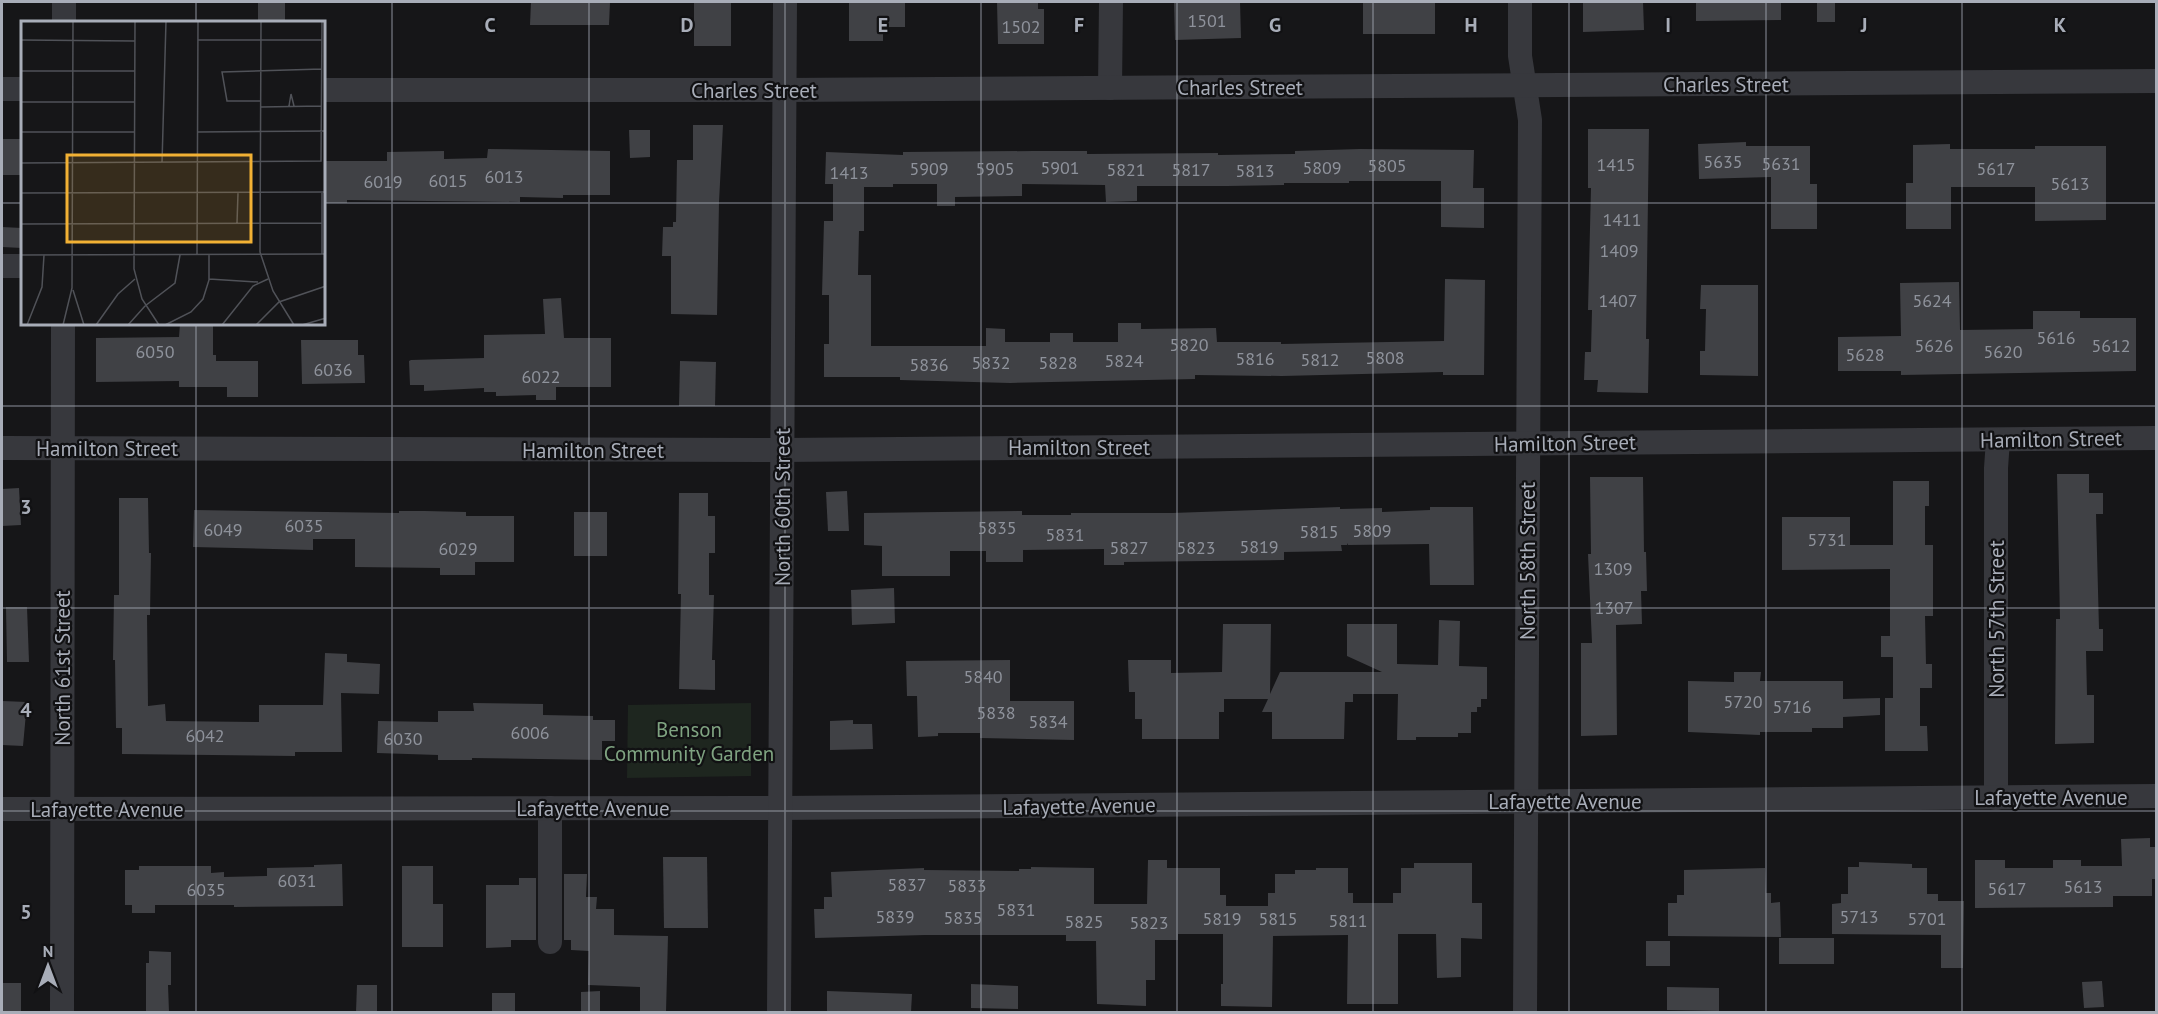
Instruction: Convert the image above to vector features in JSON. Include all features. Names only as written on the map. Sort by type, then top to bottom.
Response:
[{"type":"street","points":[[64,2],[64,21]]},
{"type":"street","name":"North 60th Street","points":[[779,1012],[785,2]]},
{"type":"street","points":[[1110,88],[1111,2]]},
{"type":"street","name":"North 58th Street","points":[[1520,2],[1520,56],[1530,120],[1525,1012]]},
{"type":"street","name":"Charles Street","points":[[326,90],[784,90],[2157,81]]},
{"type":"street","points":[[2,89],[21,89]]},
{"type":"street","points":[[2,266],[21,266]]},
{"type":"street","name":"North 61st Street","points":[[62,1012],[63,326]]},
{"type":"street","name":"Hamilton Street","points":[[2,448],[782,450],[2157,438]]},
{"type":"street","name":"North 57th Street","points":[[1996,798],[1996,468],[1998,440]]},
{"type":"street","name":"Lafayette Avenue","points":[[2,809],[780,808],[2157,796]]},
{"type":"street","points":[[550,808],[550,942]]},
{"type":"green space","name":"Benson Community Garden","points":[[751,703],[751,776],[627,778],[628,705]]},
{"type":"building","points":[[258,2],[285,2],[285,21],[258,21]]},
{"type":"building","points":[[531,2],[610,2],[609,25],[530,25]]},
{"type":"building","points":[[694,2],[731,2],[731,46],[694,46]]},
{"type":"building","points":[[849,2],[905,2],[905,27],[883,27],[883,41],[849,41]]},
{"type":"building","points":[[997,2],[1038,2],[1038,9],[1044,9],[1044,44],[998,44]]},
{"type":"building","points":[[1174,2],[1240,2],[1241,38],[1175,40]]},
{"type":"building","points":[[1363,2],[1435,2],[1435,34],[1363,34]]},
{"type":"building","points":[[1583,2],[1643,2],[1644,30],[1583,32]]},
{"type":"building","points":[[1696,2],[1781,2],[1781,20],[1696,21]]},
{"type":"building","points":[[1817,2],[1835,2],[1835,22],[1817,22]]},
{"type":"building","points":[[693,125],[723,125],[717,315],[671,314],[671,256],[662,256],[663,227],[673,227],[673,222],[676,222],[677,160],[693,160]]},
{"type":"building","points":[[1588,129],[1649,129],[1646,339],[1649,339],[1648,393],[1597,392],[1598,380],[1584,380],[1585,352],[1591,352],[1592,310],[1588,310],[1591,188],[1588,188]]},
{"type":"building","points":[[629,130],[650,130],[650,157],[630,158]]},
{"type":"building","points":[[2,139],[21,139],[21,175],[2,175]]},
{"type":"building","points":[[1746,142],[1746,146],[1810,146],[1810,184],[1817,184],[1817,229],[1771,229],[1771,177],[1699,179],[1698,144]]},
{"type":"building","points":[[1950,144],[1950,149],[2106,146],[2106,220],[2035,221],[2035,187],[1951,187],[1951,229],[1906,229],[1906,183],[1913,183],[1913,145]]},
{"type":"building","points":[[488,149],[610,151],[610,195],[563,195],[563,198],[520,197],[520,202],[347,200],[347,203],[326,203],[326,161],[387,161],[387,152],[444,151],[444,159],[487,158]]},
{"type":"building","points":[[1474,150],[1473,188],[1484,188],[1484,228],[1441,227],[1441,181],[1137,186],[1137,201],[1106,202],[1105,185],[1022,184],[1022,196],[955,197],[955,206],[937,206],[937,184],[893,184],[893,187],[864,187],[864,231],[859,231],[858,275],[871,275],[871,346],[986,346],[986,328],[1005,329],[1005,342],[1050,342],[1050,333],[1073,333],[1073,342],[1118,342],[1118,323],[1141,323],[1141,329],[1216,328],[1217,342],[1281,342],[1281,344],[1444,341],[1445,279],[1485,280],[1484,375],[1443,375],[1443,372],[1282,376],[1195,375],[1195,379],[1010,383],[900,380],[900,377],[824,377],[824,344],[829,344],[829,295],[822,295],[824,221],[833,221],[833,184],[825,184],[826,152],[903,155],[903,152],[1087,151],[1087,154],[1218,153],[1218,155],[1295,154],[1295,151]]},
{"type":"building","points":[[2,227],[21,228],[21,248],[2,247]]},
{"type":"building","points":[[1959,282],[1960,330],[2033,329],[2033,311],[2080,311],[2080,318],[2136,318],[2136,371],[1901,375],[1901,371],[1838,371],[1838,337],[1901,336],[1900,283]]},
{"type":"building","points":[[1701,285],[1758,285],[1758,376],[1700,375],[1700,351],[1705,351],[1706,309],[1700,309]]},
{"type":"building","points":[[561,298],[564,338],[611,338],[611,387],[556,387],[556,400],[536,400],[536,395],[496,396],[496,392],[484,392],[484,388],[424,391],[424,385],[410,385],[409,361],[411,360],[484,358],[484,335],[545,334],[543,299]]},
{"type":"building","points":[[180,326],[213,326],[213,355],[216,355],[216,361],[258,361],[258,397],[227,397],[227,387],[179,387],[179,381],[96,382],[96,338],[179,337]]},
{"type":"building","points":[[301,340],[358,340],[358,355],[364,355],[365,383],[302,384]]},
{"type":"building","points":[[680,361],[716,362],[715,406],[679,406]]},
{"type":"building","points":[[2057,474],[2089,474],[2089,493],[2103,493],[2103,514],[2096,514],[2099,629],[2103,629],[2103,651],[2086,651],[2087,695],[2094,695],[2094,743],[2055,744],[2056,619],[2060,619]]},
{"type":"building","points":[[1590,477],[1643,477],[1647,591],[1641,591],[1642,624],[1616,625],[1617,735],[1581,736],[1581,643],[1592,643],[1588,554],[1591,554]]},
{"type":"building","points":[[1893,481],[1929,481],[1929,506],[1925,506],[1925,545],[1933,545],[1933,616],[1925,616],[1926,664],[1932,664],[1932,688],[1920,688],[1920,726],[1927,726],[1928,751],[1885,751],[1885,698],[1893,698],[1893,657],[1881,657],[1881,636],[1890,636],[1890,569],[1782,570],[1782,517],[1850,517],[1850,545],[1893,545]]},
{"type":"building","points":[[19,488],[21,525],[2,526],[2,489]]},
{"type":"building","points":[[847,491],[849,531],[828,531],[826,492]]},
{"type":"building","points":[[679,493],[708,493],[708,516],[715,516],[715,553],[709,553],[709,595],[714,595],[712,660],[715,660],[715,690],[679,689],[681,594],[678,594]]},
{"type":"building","points":[[119,498],[148,498],[149,553],[151,553],[150,615],[147,615],[148,706],[165,704],[166,721],[259,722],[259,705],[323,705],[325,653],[347,654],[347,662],[380,664],[379,694],[341,693],[342,752],[295,752],[295,756],[122,754],[122,728],[116,728],[115,660],[113,660],[114,595],[119,595]]},
{"type":"building","points":[[1340,507],[1340,509],[1382,508],[1382,512],[1430,510],[1430,507],[1473,507],[1474,585],[1430,585],[1429,544],[1348,545],[1348,543],[1341,545],[1342,551],[1284,552],[1284,560],[1124,562],[1124,565],[1104,565],[1104,549],[1023,550],[1023,562],[986,562],[986,551],[950,551],[950,576],[882,576],[882,546],[864,545],[864,513],[1022,511],[1022,515],[1071,515],[1071,513],[1172,513]]},
{"type":"building","points":[[194,510],[399,513],[399,511],[425,511],[466,512],[466,516],[514,516],[514,562],[475,562],[475,575],[440,575],[440,568],[355,567],[355,539],[313,539],[313,550],[193,547]]},
{"type":"building","points":[[574,512],[607,512],[607,556],[574,556]]},
{"type":"building","points":[[894,588],[895,623],[852,625],[851,590]]},
{"type":"building","points":[[6,607],[27,607],[29,662],[7,662]]},
{"type":"building","points":[[1439,620],[1460,621],[1459,666],[1487,667],[1487,699],[1481,699],[1481,707],[1477,707],[1477,712],[1471,712],[1471,733],[1458,733],[1458,737],[1416,737],[1416,740],[1397,740],[1398,694],[1353,694],[1353,702],[1345,702],[1344,739],[1272,739],[1272,712],[1262,712],[1268,699],[1224,699],[1224,712],[1219,712],[1219,739],[1142,739],[1142,719],[1135,719],[1135,692],[1129,692],[1128,660],[1171,660],[1171,673],[1222,672],[1223,624],[1271,624],[1270,694],[1280,672],[1382,672],[1347,656],[1347,624],[1397,624],[1397,664],[1438,665]]},
{"type":"building","points":[[1010,660],[1010,701],[1074,701],[1074,740],[980,738],[980,733],[938,733],[938,736],[918,737],[917,696],[907,696],[906,661]]},
{"type":"building","points":[[1734,672],[1761,672],[1760,681],[1843,681],[1843,699],[1880,698],[1880,715],[1843,717],[1843,728],[1812,728],[1812,732],[1760,732],[1760,735],[1688,732],[1688,681],[1734,682]]},
{"type":"building","points":[[2,701],[27,702],[23,746],[2,745]]},
{"type":"building","points":[[473,703],[543,704],[543,715],[593,716],[593,720],[615,720],[615,741],[602,741],[602,760],[472,758],[472,760],[438,760],[438,755],[377,753],[378,721],[438,722],[438,711],[474,711]]},
{"type":"building","points":[[853,720],[853,724],[872,724],[873,749],[830,750],[830,721]]},
{"type":"building","points":[[2150,838],[2150,847],[2157,847],[2157,875],[2156,879],[2152,879],[2152,896],[2113,896],[2113,907],[1975,908],[1975,860],[2005,860],[2005,868],[2053,868],[2053,860],[2081,860],[2081,866],[2122,866],[2121,839]]},
{"type":"building","points":[[663,857],[707,857],[708,928],[664,928]]},
{"type":"building","points":[[1148,860],[1167,860],[1167,868],[1220,868],[1220,895],[1226,895],[1226,906],[1268,906],[1268,893],[1275,893],[1275,874],[1295,874],[1295,870],[1316,870],[1316,868],[1348,868],[1348,893],[1353,893],[1353,903],[1393,903],[1393,893],[1401,893],[1401,868],[1414,868],[1414,863],[1472,863],[1472,903],[1482,903],[1482,939],[1461,938],[1461,977],[1437,978],[1436,934],[1398,934],[1398,1004],[1347,1004],[1348,935],[1273,936],[1272,1007],[1221,1006],[1223,934],[1178,934],[1178,940],[1155,940],[1155,980],[1146,980],[1146,1006],[1097,1004],[1096,941],[1066,941],[1066,935],[815,938],[814,909],[824,909],[824,897],[832,897],[831,872],[924,868],[924,870],[1019,871],[1019,869],[1031,869],[1031,867],[1094,868],[1094,904],[1147,904]]},
{"type":"building","points":[[1859,862],[1912,864],[1912,868],[1927,868],[1927,894],[1938,894],[1938,901],[1964,901],[1963,968],[1941,968],[1941,935],[1832,934],[1832,904],[1841,903],[1841,894],[1848,894],[1848,867],[1859,867]]},
{"type":"building","points":[[342,864],[343,906],[155,905],[155,913],[132,913],[132,905],[125,905],[125,870],[139,870],[139,866],[211,866],[211,873],[224,872],[224,877],[267,876],[267,868]]},
{"type":"building","points":[[402,866],[433,866],[433,904],[443,904],[443,947],[402,947]]},
{"type":"building","points":[[1765,868],[1766,893],[1771,893],[1771,903],[1780,902],[1781,937],[1668,936],[1668,903],[1677,903],[1677,895],[1684,895],[1684,870]]},
{"type":"building","points":[[564,874],[587,874],[586,897],[597,897],[596,909],[614,909],[614,935],[668,936],[666,1012],[640,1012],[640,987],[588,985],[589,951],[571,950],[571,940],[564,940]]},
{"type":"building","points":[[519,878],[536,878],[536,940],[511,940],[511,947],[486,948],[486,885],[519,885]]},
{"type":"building","points":[[1779,938],[1834,938],[1834,964],[1779,964]]},
{"type":"building","points":[[1646,941],[1670,941],[1670,966],[1646,966]]},
{"type":"building","points":[[149,951],[171,952],[171,985],[168,985],[169,1012],[146,1012],[146,963],[149,963]]},
{"type":"building","points":[[2102,981],[2104,1007],[2084,1008],[2082,982]]},
{"type":"building","points":[[2,983],[21,983],[21,1012],[2,1012]]},
{"type":"building","points":[[971,984],[1018,986],[1018,1009],[971,1008]]},
{"type":"building","points":[[357,985],[377,985],[377,1012],[356,1012]]},
{"type":"building","points":[[1667,987],[1719,988],[1719,1011],[1667,1010]]},
{"type":"building","points":[[600,991],[600,1012],[581,1012],[581,992]]},
{"type":"building","points":[[827,991],[912,994],[911,1012],[827,1012]]},
{"type":"building","points":[[492,993],[515,993],[515,1012],[492,1012]]}]
